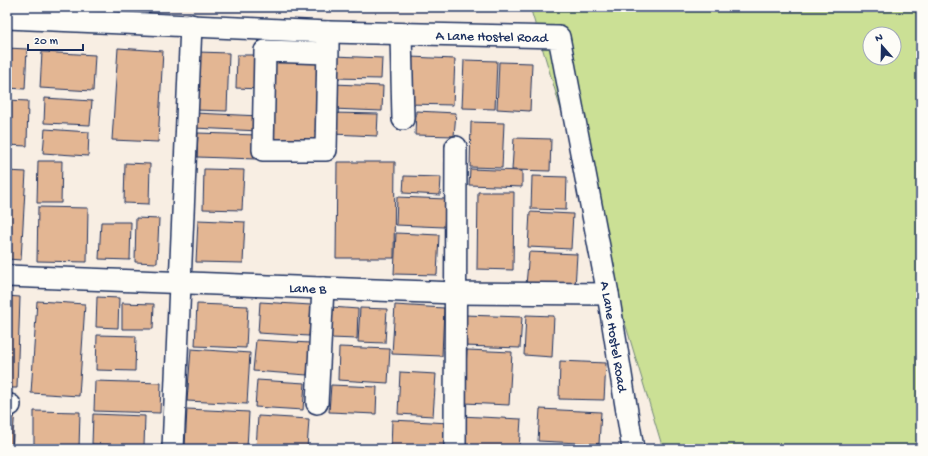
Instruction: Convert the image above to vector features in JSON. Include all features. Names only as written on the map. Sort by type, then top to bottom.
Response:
[{"type":"street","name":"A Lane Hostel Road","points":[[7,18],[328,32],[559,37],[608,294],[632,449]]},
{"type":"street","points":[[173,449],[191,25]]},
{"type":"street","points":[[327,53],[265,51],[263,150],[326,150],[328,32]]},
{"type":"street","points":[[401,34],[402,119]]},
{"type":"street","points":[[455,449],[454,293],[456,147]]},
{"type":"street","name":"Lane B","points":[[7,276],[454,293],[608,294]]},
{"type":"street","points":[[317,403],[323,288]]},
{"type":"green space","points":[[530,7],[921,7],[921,449],[663,449]]},
{"type":"building","points":[[7,48],[27,49],[25,89],[7,88]]},
{"type":"building","points":[[118,48],[163,51],[158,142],[112,140]]},
{"type":"building","points":[[42,52],[95,55],[93,91],[40,88]]},
{"type":"building","points":[[198,52],[229,53],[227,111],[195,110]]},
{"type":"building","points":[[270,54],[325,55],[323,145],[269,145]]},
{"type":"building","points":[[237,55],[262,55],[261,89],[236,88]]},
{"type":"building","points":[[334,56],[382,58],[381,79],[333,78]]},
{"type":"building","points":[[410,57],[455,59],[453,105],[408,104]]},
{"type":"building","points":[[464,60],[497,61],[495,109],[462,108]]},
{"type":"building","points":[[499,62],[532,63],[530,111],[497,109]]},
{"type":"building","points":[[333,84],[383,86],[382,111],[332,109]]},
{"type":"building","points":[[45,98],[92,101],[90,125],[44,123]]},
{"type":"building","points":[[7,100],[28,101],[27,146],[7,145]]},
{"type":"building","points":[[416,111],[456,113],[454,136],[415,135]]},
{"type":"building","points":[[194,113],[260,116],[260,131],[194,128]]},
{"type":"building","points":[[332,113],[378,114],[377,136],[332,134]]},
{"type":"building","points":[[471,122],[504,123],[502,168],[470,167]]},
{"type":"building","points":[[45,129],[89,132],[88,156],[43,153]]},
{"type":"building","points":[[198,133],[257,135],[256,159],[197,157]]},
{"type":"building","points":[[514,138],[551,139],[550,171],[512,170]]},
{"type":"building","points":[[38,161],[62,161],[61,203],[37,203]]},
{"type":"building","points":[[337,162],[395,162],[394,258],[336,258]]},
{"type":"building","points":[[125,163],[150,164],[149,204],[124,203]]},
{"type":"building","points":[[204,169],[244,170],[242,210],[203,209]]},
{"type":"building","points":[[470,169],[522,171],[522,187],[469,185]]},
{"type":"building","points":[[7,171],[26,172],[21,260],[7,259]]},
{"type":"building","points":[[404,176],[441,177],[440,195],[403,193]]},
{"type":"building","points":[[532,176],[567,177],[566,210],[531,209]]},
{"type":"building","points":[[478,192],[514,192],[513,270],[477,269]]},
{"type":"building","points":[[397,197],[446,199],[444,227],[396,225]]},
{"type":"building","points":[[38,207],[88,208],[87,262],[37,261]]},
{"type":"building","points":[[530,212],[573,214],[571,249],[528,247]]},
{"type":"building","points":[[136,218],[159,219],[157,263],[135,262]]},
{"type":"building","points":[[198,220],[245,222],[243,263],[196,262]]},
{"type":"building","points":[[101,222],[131,222],[130,260],[99,259]]},
{"type":"building","points":[[396,233],[439,235],[437,275],[394,274]]},
{"type":"building","points":[[529,252],[577,254],[575,288],[526,285]]},
{"type":"building","points":[[7,296],[20,297],[17,388],[7,388]]},
{"type":"building","points":[[97,297],[119,298],[118,328],[96,327]]},
{"type":"building","points":[[37,301],[85,304],[79,396],[31,393]]},
{"type":"building","points":[[260,302],[311,305],[309,336],[258,333]]},
{"type":"building","points":[[122,303],[154,304],[153,329],[122,329]]},
{"type":"building","points":[[197,304],[248,306],[246,348],[195,346]]},
{"type":"building","points":[[395,305],[444,308],[442,356],[392,354]]},
{"type":"building","points":[[331,307],[358,309],[357,339],[330,338]]},
{"type":"building","points":[[360,308],[387,309],[385,343],[358,342]]},
{"type":"building","points":[[465,315],[522,317],[520,348],[464,346]]},
{"type":"building","points":[[526,315],[554,316],[552,357],[524,355]]},
{"type":"building","points":[[97,335],[136,336],[135,371],[96,370]]},
{"type":"building","points":[[256,340],[310,343],[307,375],[253,371]]},
{"type":"building","points":[[339,347],[390,349],[388,383],[338,380]]},
{"type":"building","points":[[191,349],[250,353],[247,404],[187,401]]},
{"type":"building","points":[[467,350],[512,352],[509,405],[464,403]]},
{"type":"building","points":[[560,361],[606,363],[604,400],[559,399]]},
{"type":"building","points":[[400,372],[436,374],[433,416],[398,414]]},
{"type":"building","points":[[257,380],[305,383],[303,410],[255,407]]},
{"type":"building","points":[[95,381],[161,383],[160,413],[94,411]]},
{"type":"building","points":[[331,385],[377,387],[376,414],[329,412]]},
{"type":"building","points":[[7,409],[15,409],[12,449],[7,449]]},
{"type":"building","points":[[187,409],[249,412],[247,448],[185,446]]},
{"type":"building","points":[[540,409],[601,412],[599,444],[538,441]]},
{"type":"building","points":[[34,411],[80,412],[79,449],[34,449]]},
{"type":"building","points":[[93,414],[145,416],[144,446],[92,444]]},
{"type":"building","points":[[258,416],[309,419],[307,449],[256,449]]},
{"type":"building","points":[[460,416],[521,419],[519,449],[459,449]]},
{"type":"building","points":[[392,420],[450,423],[449,449],[391,449]]}]
